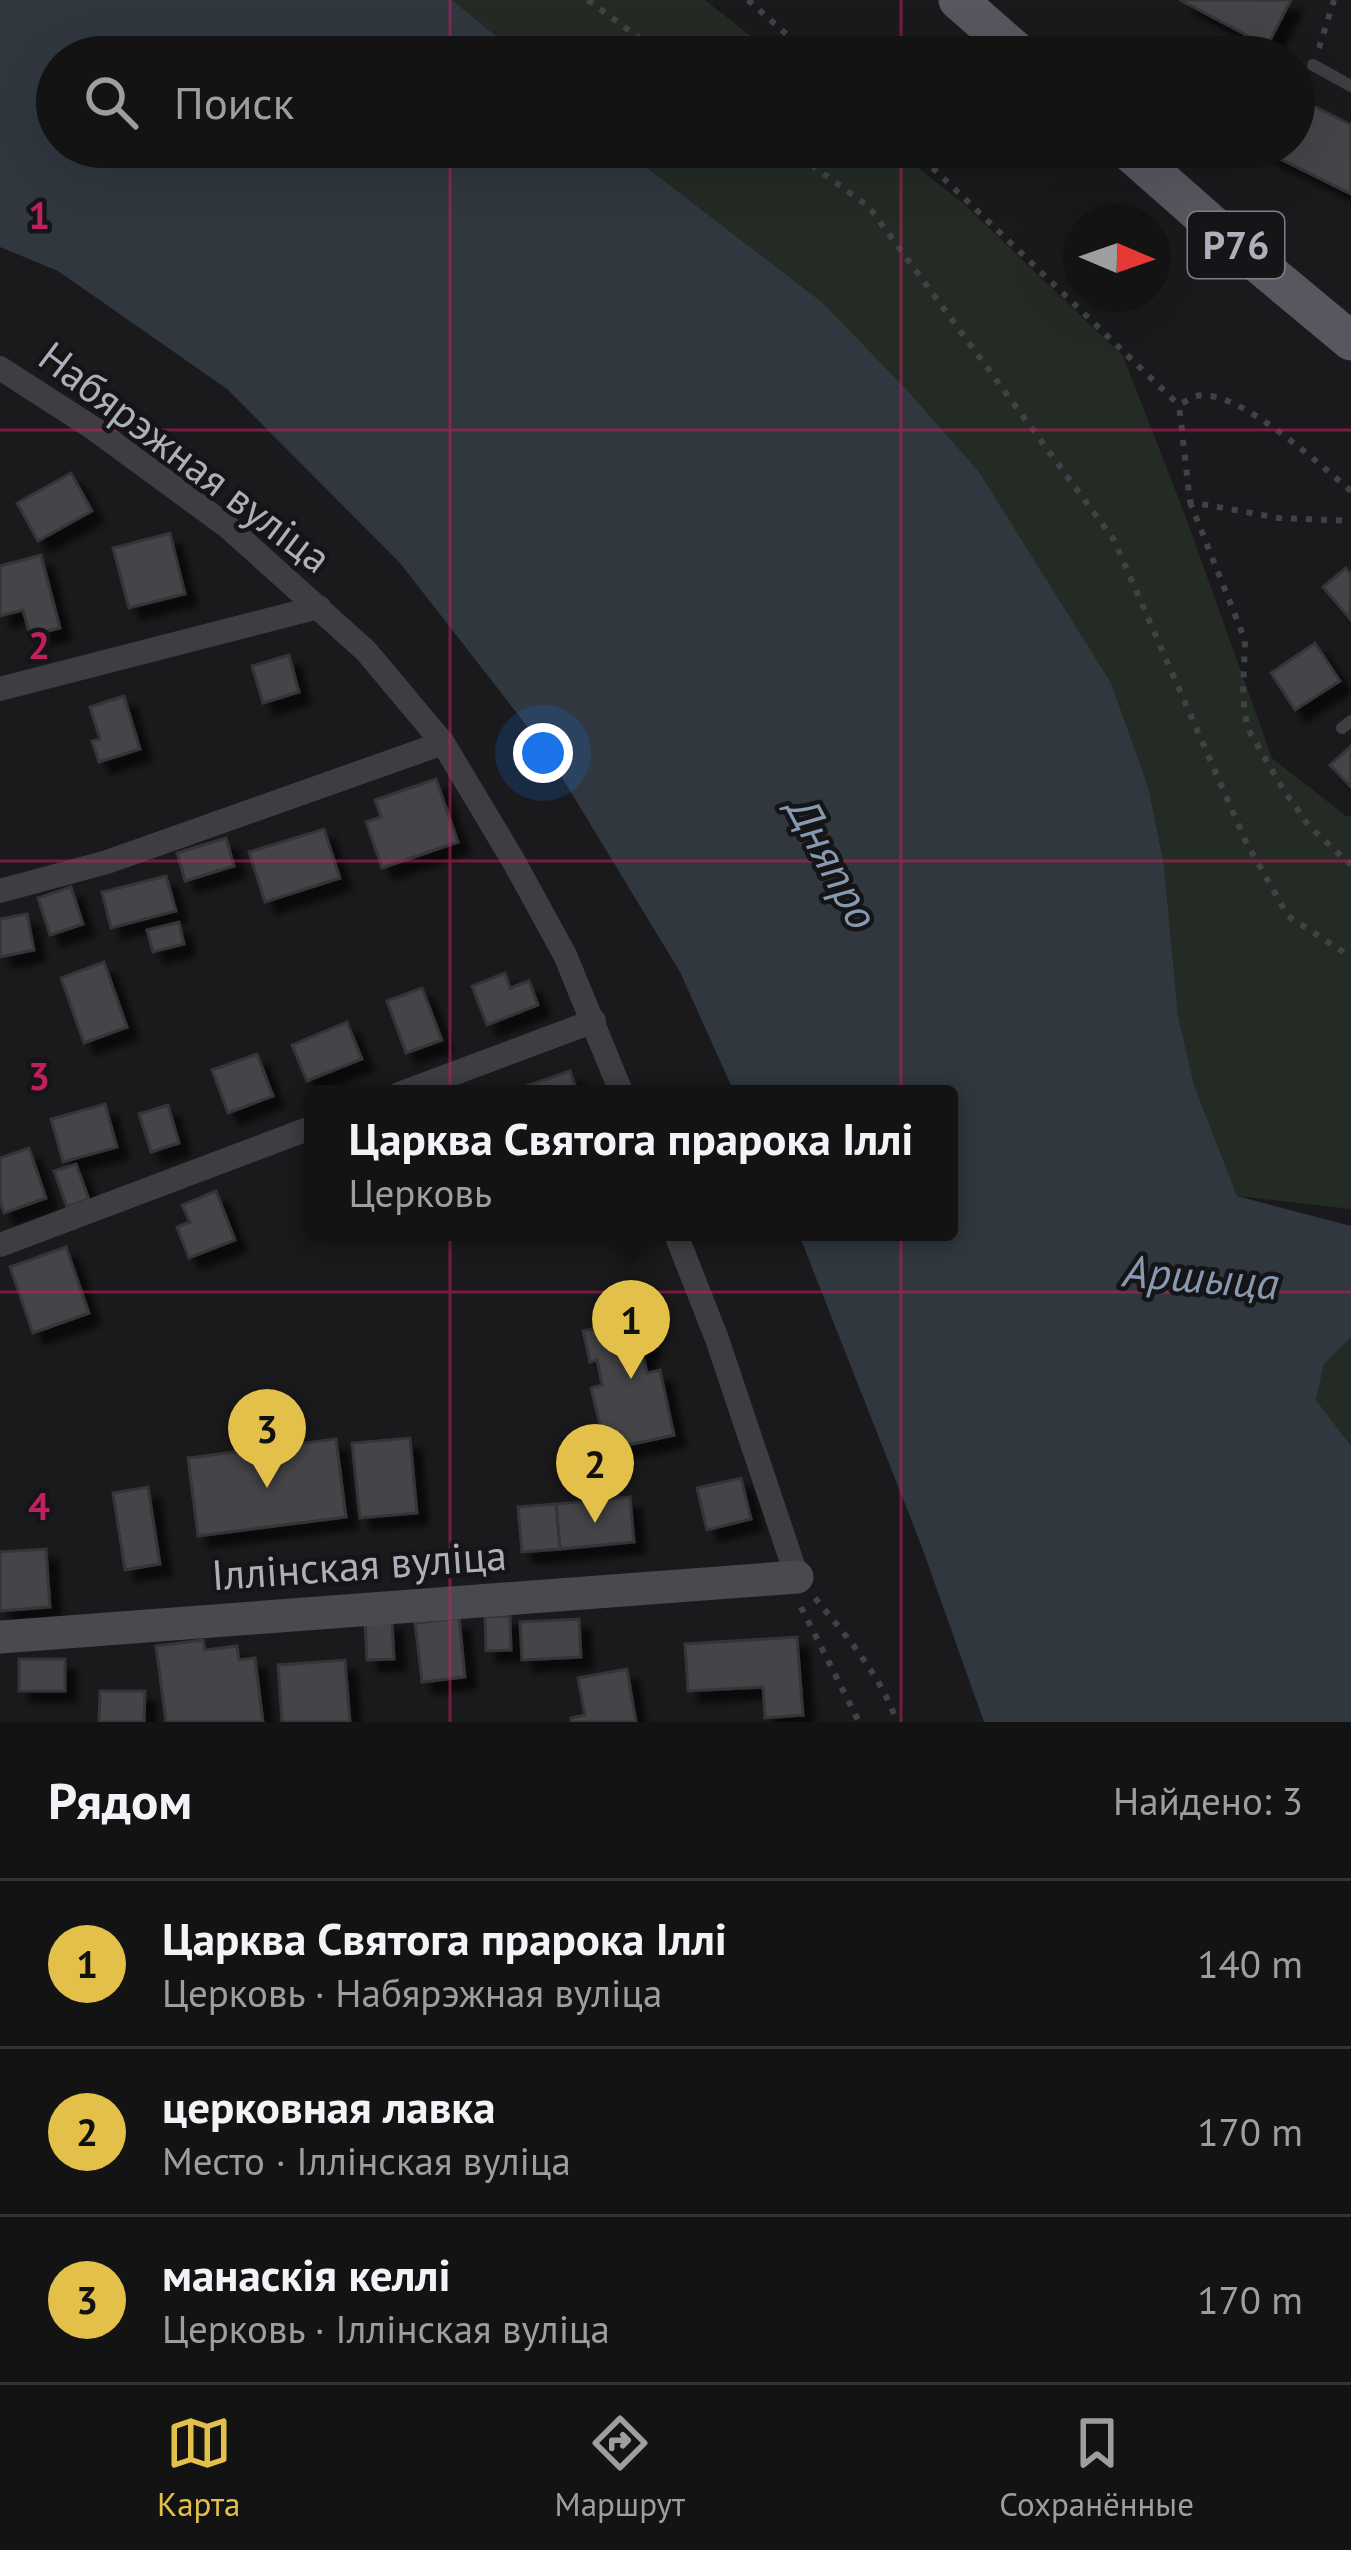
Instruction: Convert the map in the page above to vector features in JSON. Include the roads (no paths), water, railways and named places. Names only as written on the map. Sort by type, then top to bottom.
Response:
[{"type":"main road","points":[[958,0],[999,36]]},
{"type":"main road","name":"Р76","points":[[1148,168],[1351,341]]},
{"type":"street","name":"Набярэжная вуліца","points":[[0,368],[93,428],[228,527],[366,651],[443,743],[565,955],[619,1085]]},
{"type":"street","points":[[0,689],[319,607]]},
{"type":"street","points":[[0,891],[106,862],[443,743]]},
{"type":"street","points":[[423,1085],[594,1021]]},
{"type":"street","points":[[0,1245],[304,1130]]},
{"type":"street","points":[[678,1241],[717,1340],[792,1577]]},
{"type":"street","name":"Іллінская вуліца","points":[[0,1637],[792,1577]]},
{"type":"lane","points":[[1315,66],[1351,86]]},
{"type":"water","points":[[0,0],[452,0],[496,36],[36,36],[36,168],[647,168],[823,303],[907,390],[979,472],[1111,683],[1149,790],[1164,865],[1178,1015],[1194,1085],[1237,1196],[1351,1226],[1351,1337],[1324,1364],[1316,1400],[1351,1446],[1351,1722],[984,1722],[920,1542],[802,1241],[958,1241],[958,1085],[731,1085],[680,972],[544,748],[400,563],[227,389],[58,271],[0,247]]},
{"type":"place","name":"Царква Святога прарока Іллі","points":[[631,1379]]},
{"type":"place","name":"манаскія келлі","points":[[267,1488]]},
{"type":"place","name":"церковная лавка","points":[[595,1523]]},
{"type":"water label","name":"Дняпро","points":[[833,863]]},
{"type":"water label","name":"Аршыца","points":[[1201,1277]]}]
